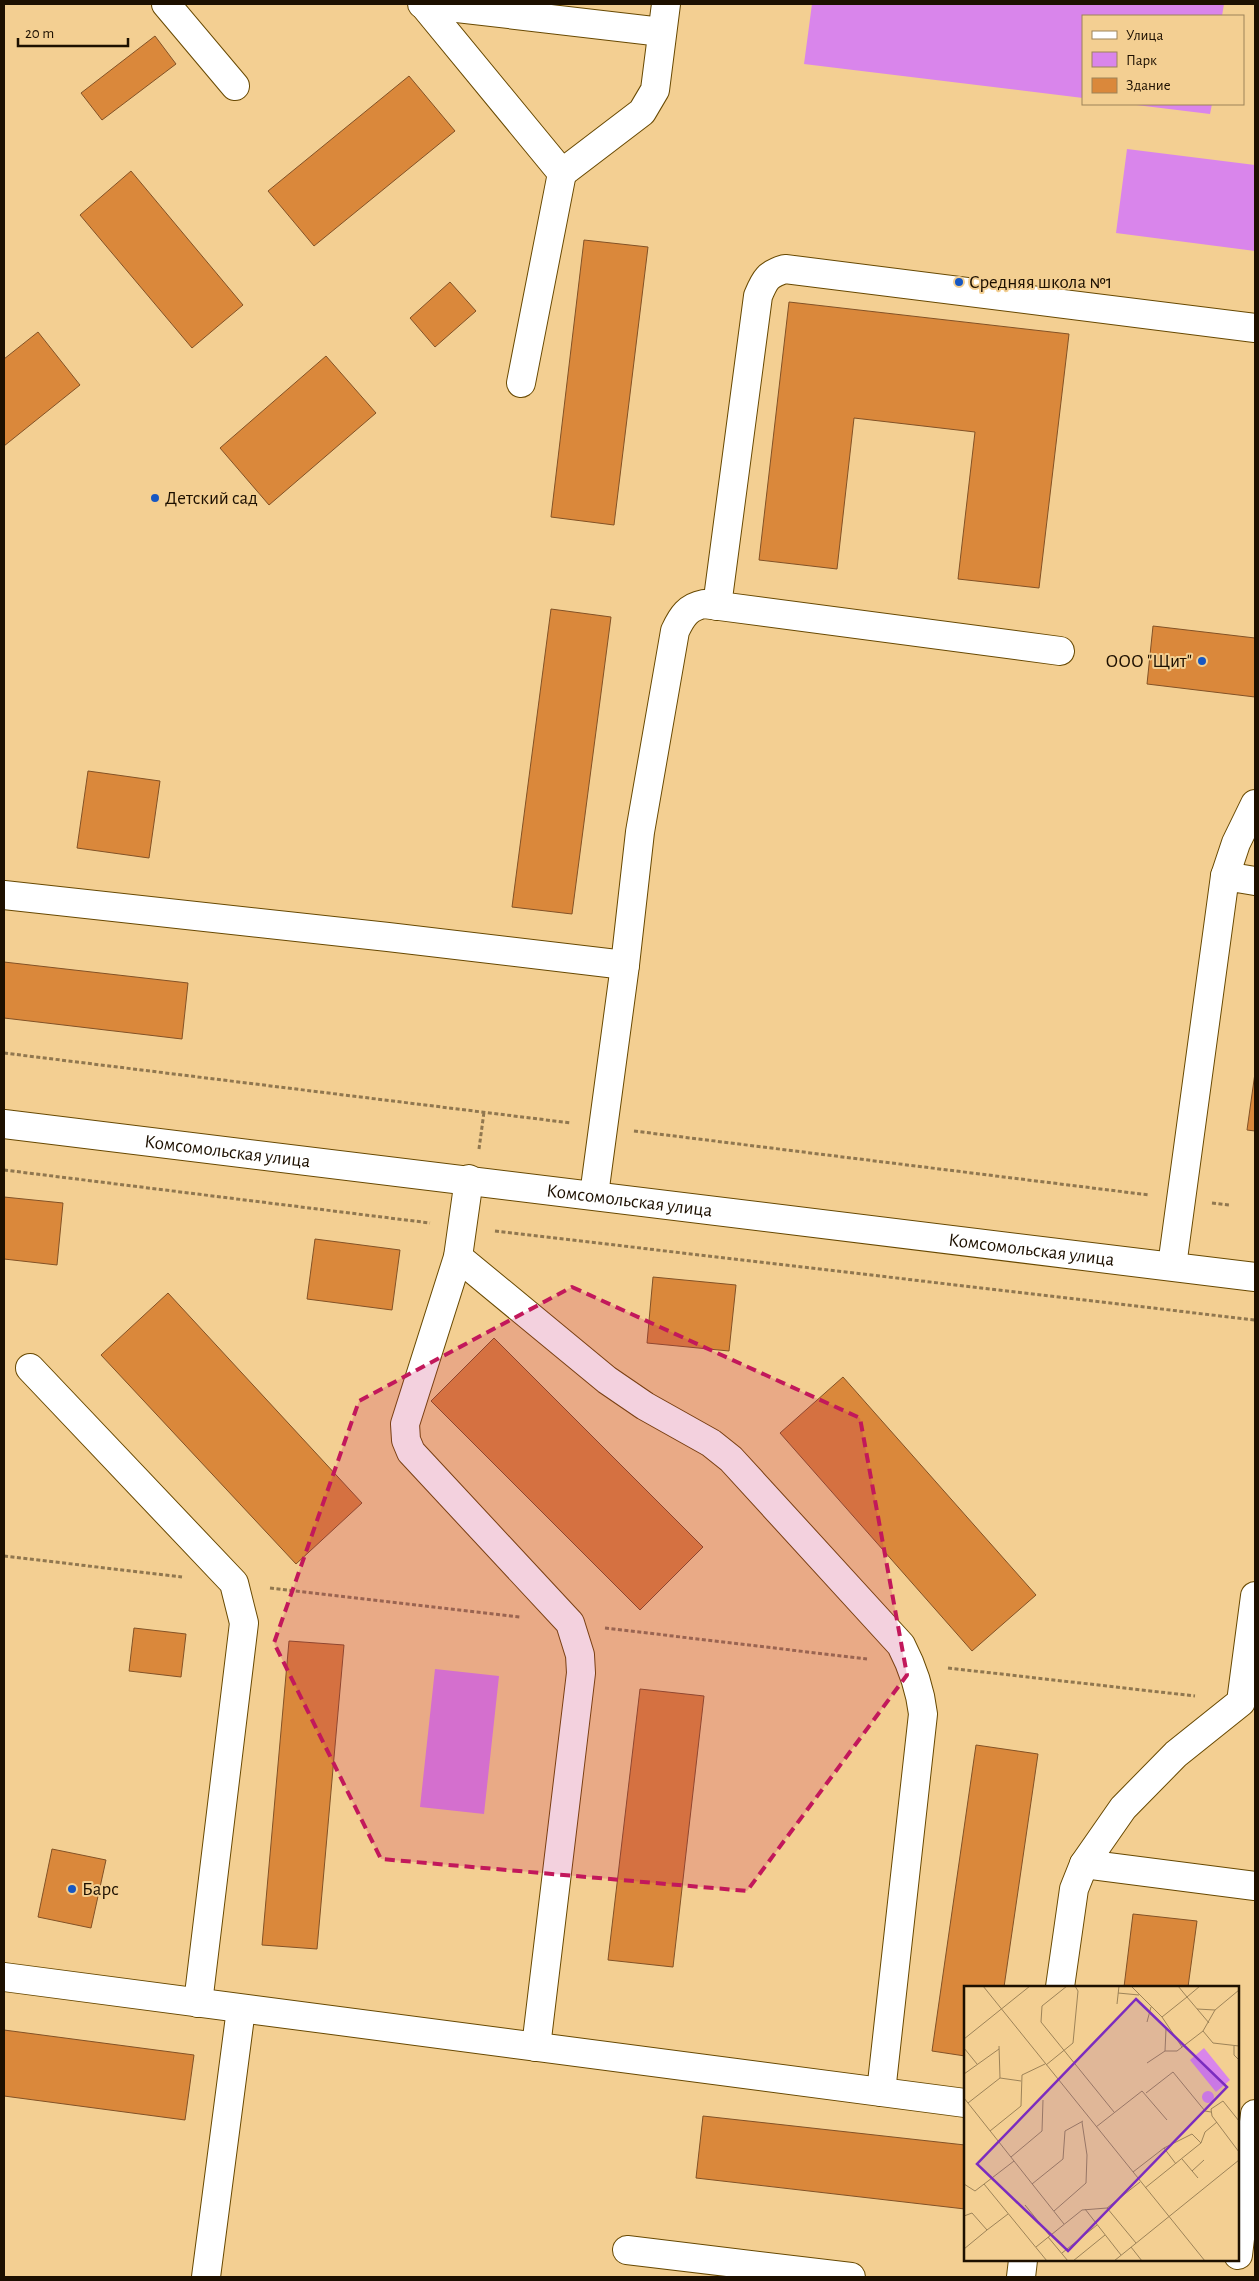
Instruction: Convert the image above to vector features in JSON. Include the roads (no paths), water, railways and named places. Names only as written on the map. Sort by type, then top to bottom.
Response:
[{"type":"street","points":[[166,4],[235,86]]},
{"type":"street","points":[[422,4],[662,32]]},
{"type":"street","points":[[422,4],[562,173]]},
{"type":"street","points":[[521,383],[562,173],[642,112],[655,90],[666,4]]},
{"type":"street","points":[[717,606],[758,296],[764,282],[772,273],[785,269],[1255,328]]},
{"type":"street","points":[[594,1195],[625,965],[640,832],[675,631],[682,616],[693,606],[704,604],[1060,651]]},
{"type":"street","points":[[1172,1266],[1225,876],[1236,843],[1255,804]]},
{"type":"street","points":[[1225,876],[1255,881]]},
{"type":"street","points":[[4,895],[625,965]]},
{"type":"street","name":"Комсомольская улица","points":[[4,1124],[1255,1276]]},
{"type":"street","points":[[469,1179],[458,1257],[405,1424],[406,1440],[411,1452],[570,1623],[580,1655],[581,1673],[536,2047]]},
{"type":"street","points":[[458,1257],[607,1380],[645,1406],[711,1443],[731,1459],[901,1645],[911,1664],[920,1691],[923,1714],[881,2092]]},
{"type":"street","points":[[30,1368],[234,1584],[244,1623],[198,2003]]},
{"type":"street","points":[[1060,1986],[1074,1890],[1084,1864],[1123,1808],[1176,1754],[1248,1702],[1255,1596]]},
{"type":"street","points":[[1084,1864],[1255,1886]]},
{"type":"street","points":[[4,1976],[240,2009],[964,2103]]},
{"type":"street","points":[[206,2277],[240,2009]]},
{"type":"street","points":[[1239,2247],[1255,2114]]},
{"type":"street","points":[[627,2250],[851,2277]]},
{"type":"street","points":[[1021,2277],[1023,2261]]},
{"type":"street","points":[[1235,2277],[1237,2261]]},
{"type":"place","name":"Средняя школа №1","points":[[959,282]]},
{"type":"place","name":"Детский сад","points":[[155,498]]},
{"type":"place","name":"ООО \"Щит\"","points":[[1202,661]]},
{"type":"place","name":"Барс","points":[[72,1889]]}]
